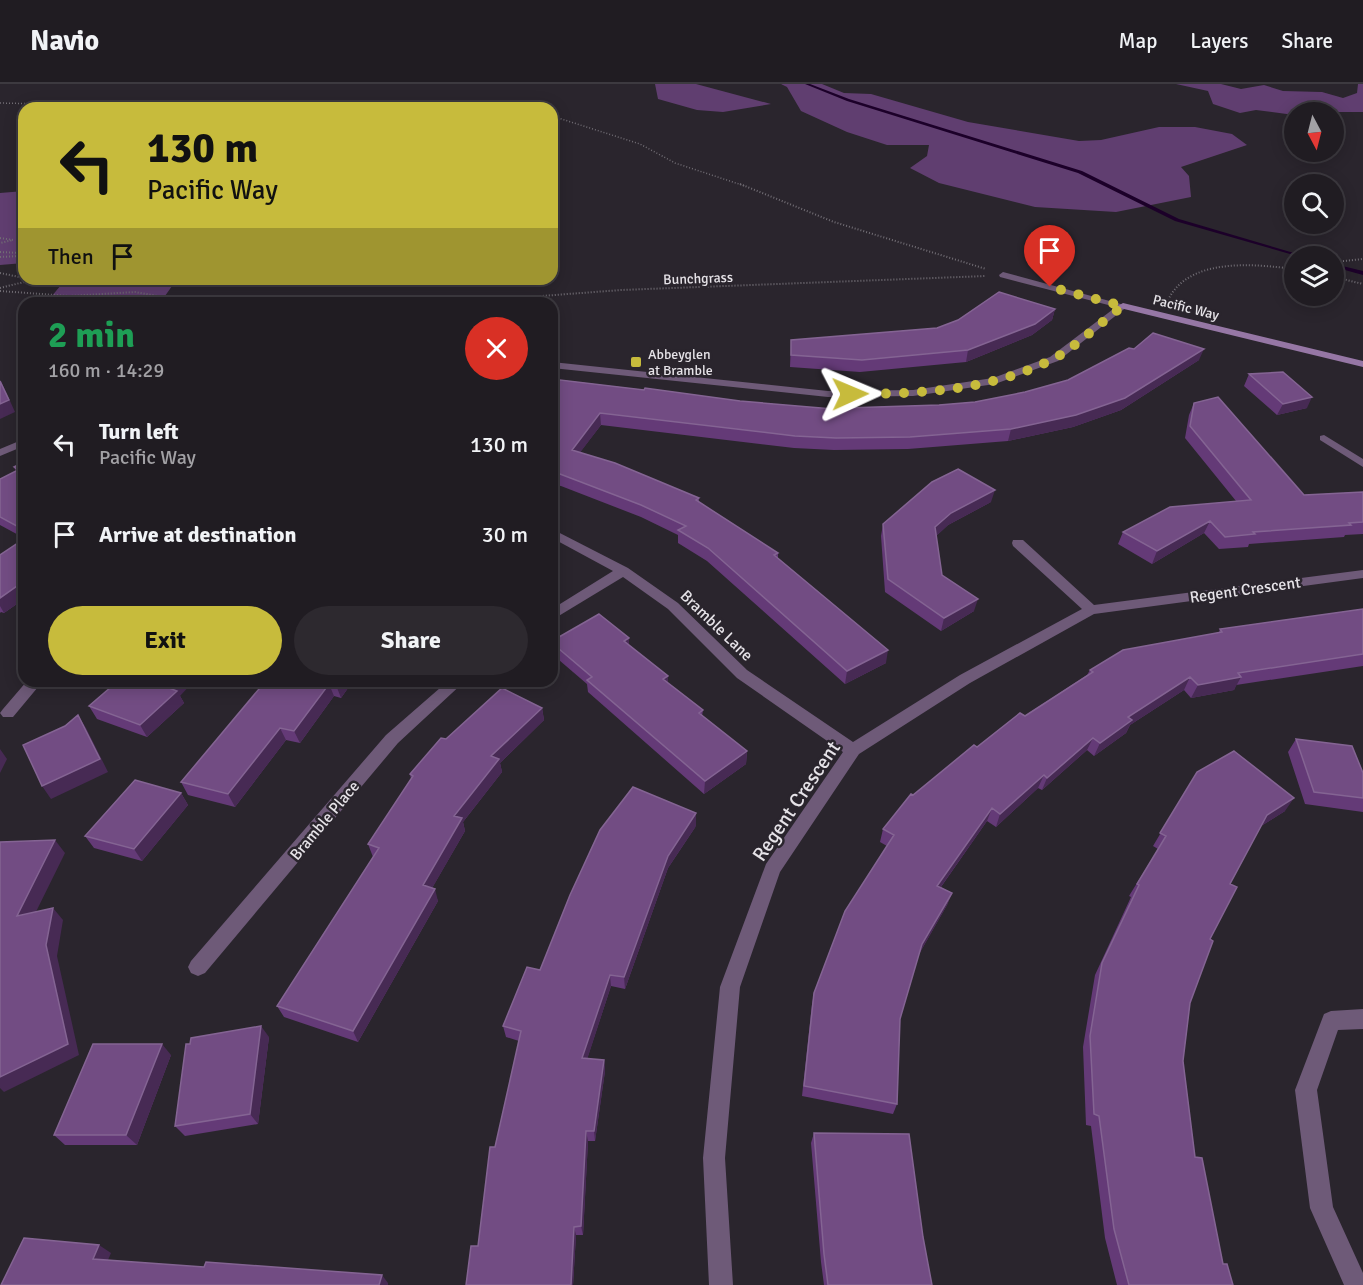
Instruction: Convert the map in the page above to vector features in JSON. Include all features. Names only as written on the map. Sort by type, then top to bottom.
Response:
[{"type":"street","name":"Pacific Way","points":[[1004,275],[1363,364]]},
{"type":"street","points":[[558,366],[828,394],[913,393],[995,381],[1054,359],[1123,306]]},
{"type":"street","points":[[1324,438],[1363,464]]},
{"type":"street","points":[[0,453],[18,445]]},
{"type":"street","name":"Bramble Lane","points":[[558,536],[623,571],[673,606],[742,674],[853,750]]},
{"type":"street","points":[[1018,543],[1091,610]]},
{"type":"street","points":[[558,611],[623,571]]},
{"type":"street","name":"Regent Crescent","points":[[721,1285],[714,1158],[730,987],[772,868],[853,750],[965,679],[1091,610],[1363,574]]},
{"type":"street","points":[[8,713],[31,687]]},
{"type":"street","name":"Bramble Place","points":[[198,967],[392,739],[451,687]]},
{"type":"street","points":[[1356,1285],[1322,1208],[1306,1090],[1330,1021],[1363,1019]]},
{"type":"path","points":[[353,102],[423,102]]},
{"type":"path","points":[[0,103],[18,103]]},
{"type":"path","points":[[558,119],[640,144],[675,163],[764,192],[854,229],[900,241],[1004,275]]},
{"type":"path","points":[[0,238],[13,240],[0,243]]},
{"type":"path","points":[[0,252],[18,253]]},
{"type":"path","points":[[0,257],[18,256]]},
{"type":"path","points":[[1344,261],[1363,259]]},
{"type":"path","points":[[1167,302],[1173,288],[1196,272],[1284,266]]},
{"type":"path","points":[[0,273],[18,277]]},
{"type":"path","name":"Bunchgrass","points":[[528,297],[621,290],[750,287],[1004,275]]},
{"type":"path","points":[[1344,279],[1363,284]]},
{"type":"path","points":[[0,290],[18,284]]},
{"type":"path","points":[[0,290],[69,296],[135,292],[163,297]]},
{"type":"shaded area","points":[[655,84],[696,84],[771,104],[723,112],[697,110],[658,99]]},
{"type":"shaded area","points":[[781,84],[822,84],[844,93],[871,94],[968,122],[1079,141],[1101,140],[1159,127],[1195,127],[1232,134],[1247,145],[1181,167],[1189,176],[1191,197],[1116,212],[1035,207],[939,183],[910,168],[927,156],[929,145],[887,145],[847,132],[801,111],[787,87]]},
{"type":"shaded area","points":[[1176,84],[1221,84],[1241,89],[1264,85],[1283,91],[1322,92],[1343,98],[1357,93],[1358,84],[1363,84],[1363,112],[1344,112],[1344,102],[1284,102],[1284,114],[1256,110],[1240,113],[1213,104],[1208,91]]},
{"type":"shaded area","points":[[18,192],[18,264],[0,265],[0,193]]},
{"type":"shaded area","points":[[61,285],[173,285],[164,297],[51,297]]},
{"type":"building","points":[[999,292],[1055,309],[1035,324],[968,350],[862,360],[791,355],[791,340],[937,328],[958,320]]},
{"type":"building","points":[[1153,333],[1204,349],[1125,398],[1076,415],[1011,429],[910,437],[836,438],[795,436],[600,413],[572,450],[615,463],[699,498],[696,500],[778,553],[774,555],[888,650],[847,671],[708,548],[678,530],[686,526],[641,505],[558,474],[558,380],[644,390],[645,388],[740,401],[845,410],[845,408],[939,405],[975,402],[1068,380],[1129,348],[1134,349]]},
{"type":"building","points":[[1283,372],[1312,397],[1283,404],[1249,374]]},
{"type":"building","points":[[0,381],[9,400],[0,404]]},
{"type":"building","points":[[1218,397],[1304,495],[1363,492],[1363,522],[1349,523],[1351,525],[1253,532],[1255,534],[1225,537],[1210,521],[1157,551],[1123,532],[1170,507],[1251,500],[1190,426],[1194,403]]},
{"type":"building","points":[[958,469],[995,490],[951,513],[935,527],[942,575],[978,599],[944,618],[888,579],[883,524],[932,482]]},
{"type":"building","points":[[18,470],[18,527],[0,517],[0,479]]},
{"type":"building","points":[[18,543],[18,585],[0,598],[0,555]]},
{"type":"building","points":[[1363,609],[1363,654],[1238,673],[1241,677],[1198,685],[1190,677],[1128,717],[1132,720],[1100,743],[1093,738],[1047,778],[1044,775],[1000,814],[992,808],[937,886],[952,893],[922,944],[900,1019],[897,1104],[804,1086],[814,993],[845,911],[894,835],[883,829],[911,794],[913,795],[974,745],[977,747],[1020,713],[1025,716],[1093,672],[1090,670],[1123,650],[1222,632],[1220,629]]},
{"type":"building","points":[[599,614],[629,638],[624,641],[668,676],[663,679],[703,710],[699,713],[747,751],[705,781],[587,680],[592,677],[558,648],[558,638]]},
{"type":"building","points":[[111,687],[170,687],[177,691],[140,725],[89,706]]},
{"type":"building","points":[[261,687],[327,687],[294,731],[280,728],[228,794],[181,782]]},
{"type":"building","points":[[502,688],[542,708],[491,756],[499,759],[454,816],[462,818],[423,885],[435,889],[353,1031],[277,1006],[379,848],[368,844],[413,776],[410,774],[441,738],[446,739]]},
{"type":"building","points":[[78,715],[100,759],[42,786],[23,745],[65,726]]},
{"type":"building","points":[[1296,739],[1352,746],[1363,773],[1363,798],[1314,792]]},
{"type":"building","points":[[1234,751],[1294,798],[1267,815],[1230,884],[1237,887],[1210,939],[1213,941],[1190,1003],[1183,1061],[1195,1157],[1202,1158],[1223,1264],[1227,1264],[1233,1285],[1129,1285],[1114,1229],[1099,1116],[1094,1114],[1090,1036],[1102,963],[1139,885],[1137,884],[1166,836],[1160,833],[1197,772]]},
{"type":"building","points":[[135,780],[181,793],[134,849],[85,836]]},
{"type":"building","points":[[633,787],[696,813],[668,856],[624,977],[610,975],[582,1058],[604,1060],[594,1131],[586,1131],[581,1226],[574,1227],[571,1285],[466,1285],[471,1246],[478,1246],[490,1147],[495,1147],[521,1031],[503,1026],[527,967],[540,970],[570,895],[600,830]]},
{"type":"building","points":[[55,840],[17,916],[53,908],[46,945],[68,1044],[0,1077],[0,842]]},
{"type":"building","points":[[261,1026],[250,1114],[175,1126],[186,1044],[190,1044],[191,1038]]},
{"type":"building","points":[[93,1044],[162,1044],[126,1135],[54,1135]]},
{"type":"building","points":[[814,1133],[909,1134],[932,1285],[828,1285]]},
{"type":"building","points":[[24,1238],[99,1245],[93,1259],[204,1267],[206,1262],[382,1275],[379,1285],[1,1285]]},
{"type":"waterway","points":[[807,84],[848,100],[1080,172],[1177,220],[1284,251]]},
{"type":"waterway","points":[[1344,268],[1363,273]]},
{"type":"place","name":"Abbeyglen at Bramble","points":[[636,362]]},
{"type":"route","points":[[850,394],[913,393],[995,381],[1054,359],[1123,306],[1050,287]]}]
